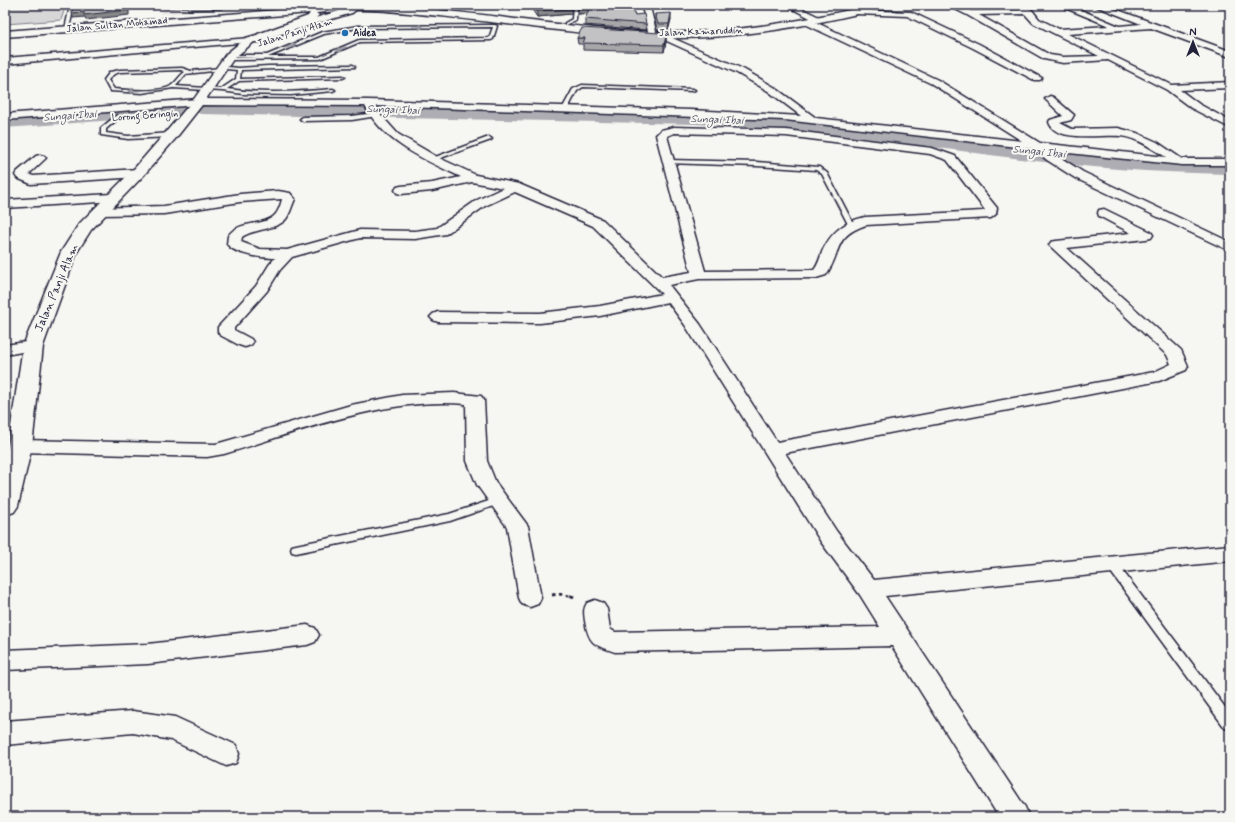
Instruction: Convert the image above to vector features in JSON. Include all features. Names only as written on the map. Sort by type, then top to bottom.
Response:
[{"type":"main road","name":"Jalan Sultan Mohamad","points":[[5,34],[315,5]]},
{"type":"main road","name":"Jalan Kamaruddin","points":[[404,5],[566,24],[652,31],[744,28],[812,20],[870,5]]},
{"type":"main road","name":"Jalan Kamaruddin","points":[[374,6],[608,32],[662,35],[738,32],[856,12],[884,5]]},
{"type":"main road","name":"Jalan Panji Alam","points":[[232,62],[245,51],[265,38],[349,11],[356,6]]},
{"type":"main road","name":"Jalan Sultan Mohamad","points":[[5,30],[67,27],[297,8],[374,6]]},
{"type":"main road","name":"Jalan Panji Alam","points":[[5,506],[20,446],[32,346],[69,252],[84,227],[138,173],[250,40],[325,24],[364,12],[374,6]]},
{"type":"main road","points":[[244,11],[297,8],[314,15],[311,18],[265,38]]},
{"type":"main road","points":[[325,24],[384,16],[414,14],[466,16]]},
{"type":"street","points":[[643,5],[647,11],[652,31]]},
{"type":"street","points":[[789,5],[812,20],[935,82],[1037,146],[1050,158],[1129,208],[1230,247]]},
{"type":"street","points":[[1020,5],[1029,12],[1036,21],[1170,88],[1195,106],[1230,125]]},
{"type":"street","points":[[1062,5],[1119,28]]},
{"type":"street","points":[[1097,5],[1230,54]]},
{"type":"street","points":[[1226,5],[1230,6]]},
{"type":"street","points":[[954,6],[970,13],[1042,55],[1052,59],[1109,58]]},
{"type":"street","points":[[856,12],[908,14],[976,46],[1037,78]]},
{"type":"street","points":[[970,13],[1029,12]]},
{"type":"street","points":[[1057,32],[1154,26]]},
{"type":"street","points":[[662,35],[740,71],[771,89],[813,120]]},
{"type":"street","points":[[5,61],[250,40]]},
{"type":"street","points":[[1170,88],[1230,85]]},
{"type":"street","points":[[1050,99],[1069,115],[1067,118],[1054,122],[1060,128],[1068,132],[1125,133],[1141,138],[1182,162]]},
{"type":"street","points":[[5,117],[197,102],[372,109],[565,109],[691,113],[813,120],[1068,150],[1182,162],[1210,163],[1228,169]]},
{"type":"street","name":"Lorong Beringin","points":[[5,127],[117,117],[197,102]]},
{"type":"street","points":[[372,109],[394,136],[433,159],[472,178],[515,187],[598,223],[659,282],[692,324],[829,537],[868,589],[1015,817]]},
{"type":"street","points":[[659,282],[698,275],[816,274],[821,272],[838,234],[851,225],[865,221],[986,214],[992,211],[951,158],[942,154],[918,148],[782,133],[674,130],[665,132],[661,135],[698,275]]},
{"type":"street","points":[[1068,132],[1066,139],[1068,150]]},
{"type":"street","points":[[40,158],[21,175],[31,180],[138,173]]},
{"type":"street","points":[[1050,158],[1182,170],[1228,169]]},
{"type":"street","points":[[401,190],[432,187],[472,178]]},
{"type":"street","points":[[5,204],[106,204],[164,210],[240,198],[278,195],[286,196],[289,199],[280,218],[273,222],[243,230],[235,236],[234,244],[243,250],[262,254],[287,254],[360,234],[415,235],[441,231],[481,203],[515,187]]},
{"type":"street","points":[[772,449],[1159,376],[1180,366],[1175,353],[1056,245],[1146,235],[1104,213],[1129,208]]},
{"type":"street","points":[[245,342],[226,332],[226,327],[262,288],[274,268],[287,254]]},
{"type":"street","points":[[438,317],[540,318],[600,311],[672,297]]},
{"type":"street","points":[[5,350],[32,346]]},
{"type":"street","points":[[20,446],[207,451],[217,450],[351,410],[402,400],[454,398],[476,400],[477,461],[487,485],[517,526],[530,598]]},
{"type":"street","points":[[868,589],[1230,553]]},
{"type":"street","points":[[594,609],[599,634],[606,639],[615,642],[898,636]]},
{"type":"street","points":[[5,660],[148,654],[307,635]]},
{"type":"street","points":[[5,733],[132,722],[175,729],[226,754]]},
{"type":"lane","points":[[67,27],[72,5]]},
{"type":"lane","points":[[566,24],[574,20],[575,5]]},
{"type":"lane","points":[[954,6],[975,5]]},
{"type":"lane","points":[[232,62],[320,58],[359,41],[491,39],[495,26],[494,22],[480,17]]},
{"type":"lane","points":[[268,56],[323,33],[340,29],[358,27],[495,26]]},
{"type":"lane","points":[[190,72],[182,68],[132,70],[112,73],[106,80],[112,90],[121,92],[162,89],[173,87],[185,73],[190,72],[232,62],[268,56],[325,56]]},
{"type":"lane","points":[[232,62],[268,67],[353,66]]},
{"type":"lane","points":[[232,62],[238,80]]},
{"type":"lane","points":[[173,87],[197,102],[222,90],[238,80],[343,77]]},
{"type":"lane","points":[[565,109],[575,90],[582,86],[693,90]]},
{"type":"lane","points":[[222,90],[243,93],[291,94],[333,90]]},
{"type":"lane","points":[[303,119],[352,118],[372,109]]},
{"type":"lane","points":[[117,117],[103,129],[103,134],[112,137],[171,135]]},
{"type":"lane","points":[[433,159],[489,139]]},
{"type":"lane","points":[[668,162],[757,164],[816,168],[824,173],[851,225]]},
{"type":"lane","points":[[296,549],[450,517],[498,501]]},
{"type":"lane","points":[[1112,565],[1230,724]]},
{"type":"path","points":[[530,598],[562,594],[580,600],[594,609]]},
{"type":"shaded area","points":[[5,5],[66,5],[61,20],[5,24]]},
{"type":"shaded area","points":[[169,5],[271,5],[160,14],[165,7]]},
{"type":"building","points":[[73,5],[128,5],[128,10],[84,15],[84,12],[72,13]]},
{"type":"building","points":[[533,5],[571,5],[571,9],[537,11]]},
{"type":"building","points":[[578,5],[631,5],[635,15],[644,14],[646,24],[585,19],[590,7],[578,8]]},
{"type":"building","points":[[671,13],[669,24],[658,24],[655,14]]},
{"type":"building","points":[[582,28],[660,33],[666,36],[664,45],[583,43],[585,38],[577,38]]},
{"type":"waterway","name":"Sungai Ibai","points":[[201,107],[725,119],[838,128],[1006,150],[1118,162],[1230,166]]},
{"type":"waterway","name":"Sungai Ibai","points":[[5,121],[183,108]]},
{"type":"place","name":"Aidea","points":[[345,33]]}]
